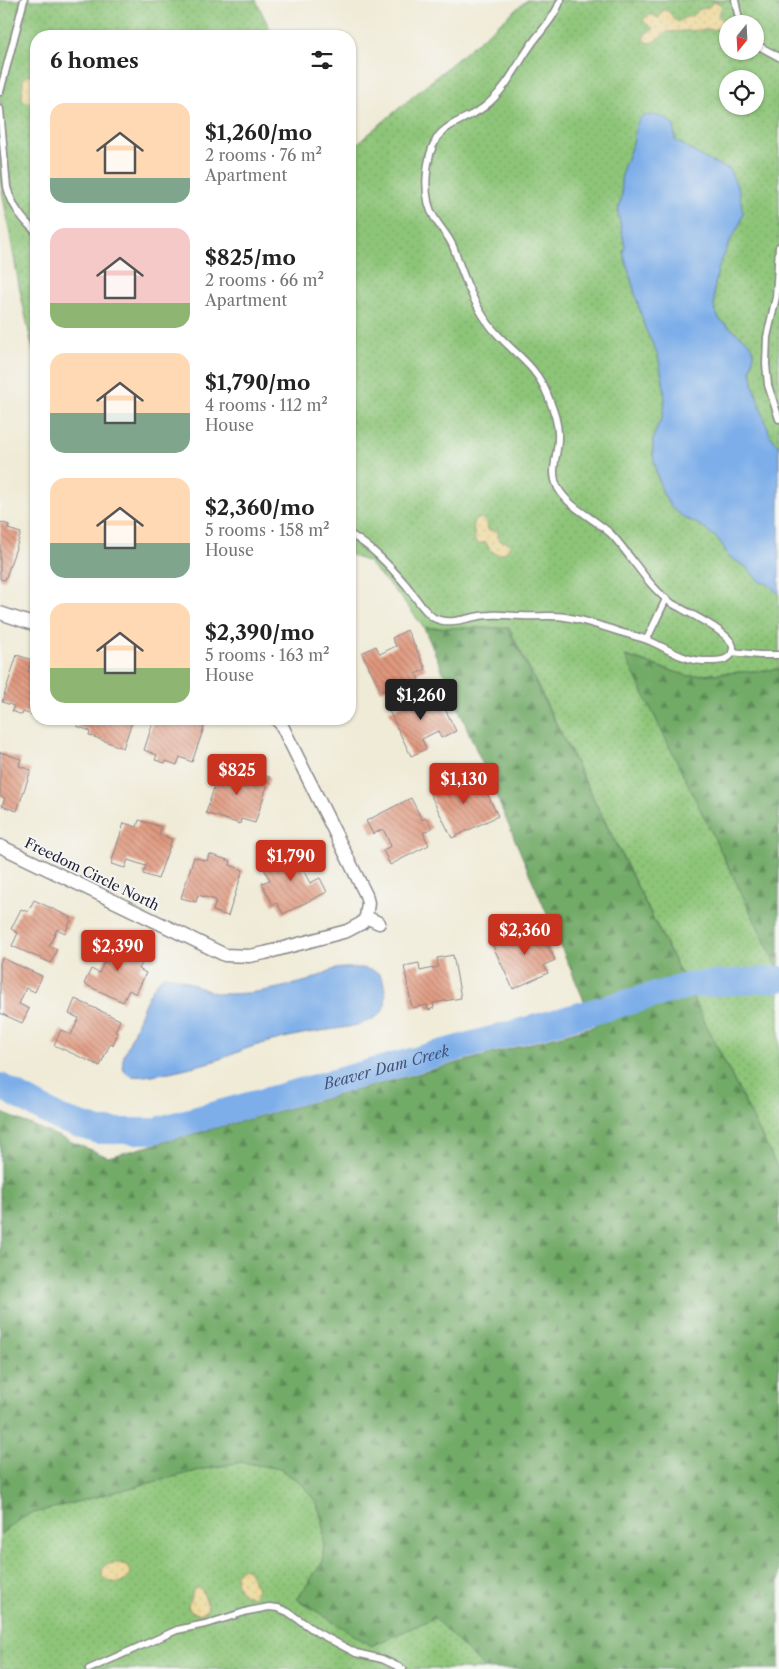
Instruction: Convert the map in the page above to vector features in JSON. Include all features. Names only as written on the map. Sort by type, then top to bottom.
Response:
[{"type":"street","points":[[0,613],[30,623]]},
{"type":"street","points":[[281,725],[366,895],[368,903],[366,917],[379,923]]},
{"type":"street","name":"Freedom Circle North","points":[[0,846],[214,951],[225,954],[249,956],[274,951],[347,931],[362,923],[366,917]]},
{"type":"lane","points":[[0,92],[24,0]]},
{"type":"lane","points":[[356,538],[379,554],[428,613],[442,621],[453,622],[480,615],[494,614],[567,617],[646,639],[675,654],[697,660],[724,660],[732,652],[732,644],[724,635],[666,599],[608,531],[567,500],[558,487],[554,474],[558,430],[547,393],[529,364],[495,331],[484,316],[468,285],[453,245],[434,218],[427,200],[426,186],[430,158],[438,138],[446,130],[482,108],[502,90],[535,40],[552,19],[561,0]]},
{"type":"lane","points":[[735,0],[738,15]]},
{"type":"lane","points":[[764,49],[779,57]]},
{"type":"lane","points":[[0,109],[7,187],[19,215],[30,226]]},
{"type":"lane","points":[[779,247],[776,297],[767,337],[766,364],[768,385],[779,418]]},
{"type":"lane","points":[[646,639],[666,599]]},
{"type":"lane","points":[[732,652],[759,655],[779,654]]},
{"type":"lane","points":[[89,1669],[177,1630],[270,1607],[288,1612],[318,1633],[356,1653],[382,1659],[403,1669]]},
{"type":"green space","points":[[0,0],[256,0],[270,30],[30,30],[30,337],[0,179]]},
{"type":"green space","points":[[527,0],[776,0],[779,8],[779,447],[770,435],[754,388],[751,370],[754,353],[747,341],[719,319],[714,308],[714,289],[718,269],[740,224],[729,169],[707,160],[675,140],[674,125],[637,125],[634,140],[623,169],[621,181],[622,195],[618,212],[625,247],[623,252],[645,328],[658,355],[664,387],[665,402],[662,419],[653,440],[656,471],[663,494],[684,518],[698,524],[717,538],[728,556],[746,567],[760,582],[768,584],[779,594],[779,669],[688,676],[626,656],[779,970],[779,1171],[509,628],[424,628],[403,600],[368,562],[356,557],[356,142],[358,143]]},
{"type":"green space","points":[[424,628],[508,628],[779,1171],[779,1669],[485,1669],[434,1618],[371,1646],[297,1599],[323,1561],[324,1527],[317,1503],[301,1483],[280,1469],[242,1462],[200,1470],[26,1515],[0,1534],[0,1112],[108,1157],[595,1026]]},
{"type":"green space","points":[[625,656],[688,676],[779,669],[779,970]]},
{"type":"green space","points":[[242,1462],[280,1469],[301,1483],[317,1503],[324,1527],[323,1561],[298,1599],[371,1646],[434,1618],[485,1669],[0,1669],[0,1534],[26,1515],[200,1470]]},
{"type":"sand","points":[[714,2],[719,3],[722,7],[718,15],[719,29],[667,32],[652,43],[643,39],[646,33],[654,29],[643,21],[646,16],[652,15],[659,18],[661,11],[665,10],[678,22],[692,16],[700,9],[707,8]]},
{"type":"sand","points":[[27,75],[30,75],[30,102],[26,103],[22,99],[23,80]]},
{"type":"sand","points":[[481,518],[487,523],[488,530],[498,531],[498,540],[508,542],[510,546],[504,553],[497,554],[490,550],[486,542],[479,544],[475,541],[473,523]]},
{"type":"sand","points":[[119,1563],[129,1566],[131,1572],[126,1580],[111,1582],[102,1576],[102,1568],[107,1564]]},
{"type":"sand","points":[[243,1568],[249,1571],[257,1589],[253,1597],[244,1594],[239,1589],[236,1573]]},
{"type":"sand","points":[[198,1587],[202,1590],[208,1606],[207,1610],[200,1614],[191,1612],[188,1606],[193,1590]]},
{"type":"water","points":[[653,115],[665,118],[674,125],[675,140],[707,160],[729,169],[739,190],[743,213],[740,224],[718,269],[714,289],[714,308],[719,319],[752,346],[754,353],[751,370],[754,388],[770,435],[779,447],[779,594],[768,584],[760,582],[746,567],[728,556],[717,538],[698,524],[684,518],[672,508],[663,494],[656,471],[653,440],[662,419],[665,402],[664,387],[658,355],[645,328],[623,252],[625,247],[618,212],[622,195],[621,181],[623,169],[634,140],[636,125],[642,116]]},
{"type":"water","points":[[363,968],[378,973],[386,994],[382,1012],[366,1022],[279,1039],[224,1058],[170,1072],[135,1076],[129,1075],[123,1068],[124,1054],[144,1005],[153,987],[165,975],[173,976],[211,992],[237,994],[297,984],[336,969]]},
{"type":"building","points":[[0,522],[9,525],[8,529],[21,533],[5,580],[0,579]]},
{"type":"building","points":[[407,630],[426,669],[416,674],[419,680],[396,692],[393,686],[381,691],[362,653],[376,646],[380,654],[396,646],[392,638]]},
{"type":"building","points":[[17,655],[30,659],[28,671],[30,672],[30,714],[23,712],[22,715],[12,711],[14,706],[2,702]]},
{"type":"building","points":[[421,693],[424,699],[437,693],[456,731],[441,738],[438,731],[422,739],[426,749],[411,756],[389,711]]},
{"type":"building","points":[[131,725],[123,748],[89,735],[90,731],[77,726]]},
{"type":"building","points":[[152,725],[205,725],[192,762],[180,757],[177,765],[166,761],[165,763],[155,760],[157,755],[144,750]]},
{"type":"building","points":[[0,752],[21,759],[19,766],[31,770],[17,811],[2,806],[5,798],[0,796]]},
{"type":"building","points":[[222,761],[237,766],[234,776],[252,782],[255,773],[270,777],[255,823],[241,819],[240,824],[206,813]]},
{"type":"building","points":[[475,769],[498,816],[452,838],[429,792],[444,785],[448,795],[465,786],[460,777]]},
{"type":"building","points":[[411,798],[422,820],[426,818],[432,828],[423,833],[429,845],[390,865],[383,850],[391,846],[383,829],[373,834],[366,821]]},
{"type":"building","points":[[139,820],[161,827],[159,835],[172,839],[158,879],[143,874],[146,866],[128,860],[125,868],[111,864],[124,823],[137,827]]},
{"type":"building","points":[[302,848],[309,863],[301,866],[310,883],[320,878],[327,892],[283,914],[277,903],[273,905],[262,883],[270,880],[263,867]]},
{"type":"building","points":[[209,854],[231,861],[230,865],[243,870],[228,916],[213,911],[216,900],[198,895],[196,902],[181,898],[194,857],[207,861]]},
{"type":"building","points":[[34,900],[72,918],[65,933],[57,929],[49,946],[57,949],[51,963],[12,946],[18,933],[11,929],[21,909],[28,912]]},
{"type":"building","points":[[537,922],[555,960],[544,965],[548,973],[513,989],[492,944],[506,937],[510,945],[526,937],[522,929]]},
{"type":"building","points":[[106,938],[145,957],[139,969],[146,973],[136,994],[129,990],[123,1002],[84,984],[91,969],[99,973],[107,956],[99,953]]},
{"type":"building","points":[[453,955],[461,998],[433,1003],[434,1008],[428,1010],[427,1005],[412,1008],[404,966],[419,963],[420,971],[438,967],[437,958]]},
{"type":"building","points":[[2,958],[42,976],[35,992],[26,988],[19,1004],[29,1009],[22,1023],[0,1013],[0,963]]},
{"type":"building","points":[[75,999],[120,1020],[115,1032],[118,1033],[113,1045],[110,1044],[100,1066],[54,1045],[61,1030],[71,1035],[79,1018],[69,1014]]},
{"type":"waterway","name":"Beaver Dam Creek","points":[[0,1086],[61,1119],[99,1131],[153,1131],[691,985],[779,979]]}]
